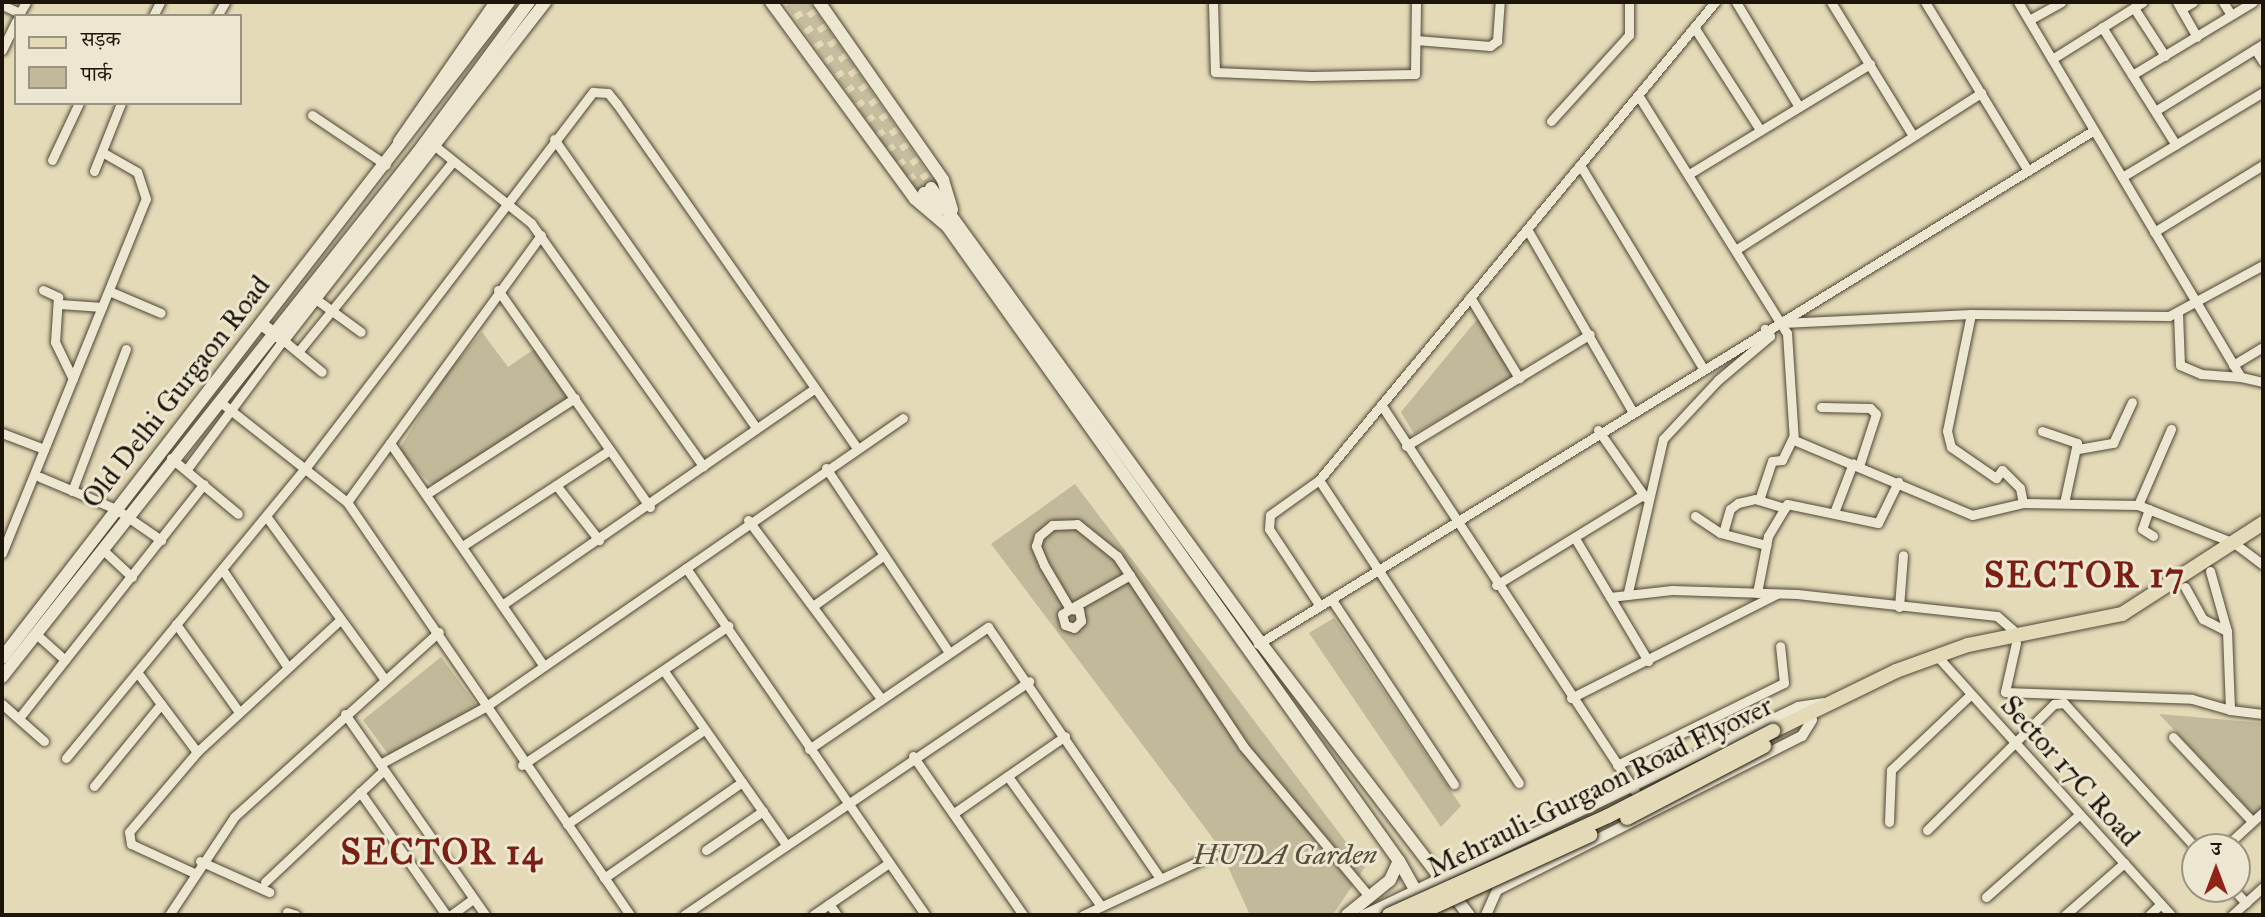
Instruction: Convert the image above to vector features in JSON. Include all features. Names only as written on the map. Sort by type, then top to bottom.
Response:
[{"type":"main road","points":[[389,162],[406,127],[496,2]]},
{"type":"main road","points":[[389,162],[509,2]]},
{"type":"main road","name":"Old Delhi Gurgaon Road","points":[[2,677],[102,549],[121,512],[219,401],[266,327],[303,290],[418,152],[529,2]]},
{"type":"main road","points":[[266,327],[283,340],[545,2]]},
{"type":"main road","points":[[771,2],[915,199],[951,223],[1260,642],[1469,915]]},
{"type":"main road","points":[[819,2],[943,180],[951,223]]},
{"type":"main road","name":"Old Delhi Gurgaon Road","points":[[2,657],[121,512],[266,327],[389,162]]},
{"type":"main road","points":[[928,190],[1245,652],[1399,861],[1429,915]]},
{"type":"main road","points":[[2018,639],[2116,624],[2210,571],[2263,523]]},
{"type":"main road","points":[[1939,659],[2122,614],[2238,545],[2263,534]]},
{"type":"main road","name":"Mehrauli-Gurgaon Road Flyover","points":[[1416,915],[1689,788],[1833,701],[1939,659]]},
{"type":"main road","name":"Mehrauli-Gurgaon Road Flyover","points":[[1389,915],[1608,816],[1939,659]]},
{"type":"main road","points":[[1346,915],[1390,880],[1399,861]]},
{"type":"street","points":[[1213,2],[1218,74],[1415,74],[1416,2]]},
{"type":"street","points":[[1416,40],[1490,47],[1497,41],[1500,2]]},
{"type":"street","points":[[1551,121],[1629,35],[1629,2]]},
{"type":"street","points":[[1320,606],[1267,524],[1270,515],[1319,480],[1715,2]]},
{"type":"street","points":[[1736,2],[1798,105]]},
{"type":"street","points":[[1831,2],[1913,136]]},
{"type":"street","points":[[1925,2],[2028,171]]},
{"type":"street","points":[[2018,2],[2241,377]]},
{"type":"street","points":[[2029,20],[2061,2]]},
{"type":"street","points":[[2052,59],[2143,2]]},
{"type":"street","points":[[2193,2],[2179,5],[2197,37]]},
{"type":"street","points":[[2223,2],[2231,15]]},
{"type":"street","points":[[2133,75],[2253,2]]},
{"type":"street","points":[[2134,8],[2165,56]]},
{"type":"street","points":[[2,50],[14,24]]},
{"type":"street","points":[[1694,27],[1760,130]]},
{"type":"street","points":[[2102,27],[2176,145]]},
{"type":"street","points":[[2155,111],[2259,46],[2263,62]]},
{"type":"street","points":[[1689,174],[1798,105],[1870,64]]},
{"type":"street","points":[[66,758],[307,467],[554,139],[593,92],[608,93],[812,390],[856,447]]},
{"type":"street","points":[[2122,177],[2263,92]]},
{"type":"street","points":[[1737,249],[1981,93]]},
{"type":"street","points":[[1637,95],[1737,249],[1780,322],[1793,437],[1782,460],[1772,461],[1759,500]]},
{"type":"street","points":[[52,160],[78,105]]},
{"type":"street","points":[[94,171],[120,105]]},
{"type":"street","points":[[312,115],[389,162]]},
{"type":"street","points":[[1245,652],[1456,523],[1598,430],[2094,130]]},
{"type":"street","points":[[554,139],[756,428]]},
{"type":"street","points":[[435,146],[508,201],[541,235],[703,466]]},
{"type":"street","points":[[2,553],[147,192],[137,172],[102,152]]},
{"type":"street","points":[[298,352],[453,161]]},
{"type":"street","points":[[1580,165],[1703,368]]},
{"type":"street","points":[[2154,232],[2263,165]]},
{"type":"street","points":[[1527,229],[1632,411]]},
{"type":"street","points":[[347,502],[498,290],[541,235]]},
{"type":"street","points":[[1780,322],[1971,314],[2178,313],[2263,265]]},
{"type":"street","points":[[43,290],[56,293],[60,304],[55,342],[73,379]]},
{"type":"street","points":[[303,290],[361,332]]},
{"type":"street","points":[[498,290],[650,507]]},
{"type":"street","points":[[109,291],[161,313]]},
{"type":"street","points":[[1470,297],[1519,378]]},
{"type":"street","points":[[60,304],[102,307]]},
{"type":"street","points":[[2178,313],[2180,365],[2201,374],[2241,377],[2263,382]]},
{"type":"street","points":[[1971,314],[1947,431],[1951,447],[1996,478],[2002,470],[2020,488],[2023,503]]},
{"type":"street","points":[[1628,592],[1644,496],[1663,439],[1718,380],[1770,336],[1766,329]]},
{"type":"street","points":[[1406,446],[1590,334]]},
{"type":"street","points":[[187,469],[283,340],[323,372]]},
{"type":"street","points":[[2233,365],[2263,347]]},
{"type":"street","points":[[72,491],[126,349]]},
{"type":"street","points":[[502,606],[650,507],[703,466],[812,390]]},
{"type":"street","points":[[428,493],[575,398]]},
{"type":"street","points":[[219,401],[307,467],[347,502],[439,632],[522,765],[630,915]]},
{"type":"street","points":[[2042,431],[2078,449],[2113,443],[2133,402]]},
{"type":"street","points":[[1382,407],[1634,791]]},
{"type":"street","points":[[1821,407],[1870,408],[1876,414],[1835,510]]},
{"type":"street","points":[[200,861],[267,887],[382,767],[485,708],[686,568],[748,520],[903,418]]},
{"type":"street","points":[[2138,505],[2171,429]]},
{"type":"street","points":[[1598,430],[1644,496]]},
{"type":"street","points":[[2,433],[44,449]]},
{"type":"street","points":[[1793,437],[1972,515],[2023,503],[2138,505],[2238,545],[2263,565]]},
{"type":"street","points":[[390,443],[464,545],[544,666]]},
{"type":"street","points":[[2064,503],[2078,449]]},
{"type":"street","points":[[464,545],[610,450]]},
{"type":"street","points":[[171,458],[238,514]]},
{"type":"street","points":[[826,468],[948,651]]},
{"type":"street","points":[[40,477],[121,512],[161,540]]},
{"type":"street","points":[[1319,480],[1381,570],[1519,783]]},
{"type":"street","points":[[1757,593],[1766,545],[1791,502],[1835,510],[1878,523],[1898,482]]},
{"type":"street","points":[[19,718],[204,484]]},
{"type":"street","points":[[556,485],[599,540]]},
{"type":"street","points":[[1496,584],[1576,540],[1644,496]]},
{"type":"street","points":[[1723,533],[1730,509],[1759,500],[1785,509]]},
{"type":"street","points":[[2149,509],[2142,529],[2153,536]]},
{"type":"street","points":[[266,516],[338,622],[383,677]]},
{"type":"street","points":[[1695,516],[1723,533],[1766,545]]},
{"type":"street","points":[[748,520],[880,697]]},
{"type":"street","points":[[1130,575],[1070,609],[1036,546],[1052,525],[1088,527],[1130,575],[1242,746],[1368,896]]},
{"type":"street","points":[[1576,540],[1648,661]]},
{"type":"street","points":[[102,549],[132,577]]},
{"type":"street","points":[[813,606],[884,555]]},
{"type":"street","points":[[1899,607],[1903,555]]},
{"type":"street","points":[[686,568],[925,915]]},
{"type":"street","points":[[222,569],[287,666]]},
{"type":"street","points":[[2210,571],[2227,631],[2230,710]]},
{"type":"street","points":[[2185,587],[2203,619],[2227,631]]},
{"type":"street","points":[[1610,597],[1628,592],[1757,593],[1997,616],[2018,639],[2006,692],[2192,699],[2230,710],[2263,714]]},
{"type":"street","points":[[1571,698],[1777,594]]},
{"type":"street","points":[[1332,600],[1454,785]]},
{"type":"street","points":[[192,872],[128,838],[197,752],[287,666],[338,622]]},
{"type":"street","points":[[176,624],[239,712]]},
{"type":"street","points":[[522,765],[728,626]]},
{"type":"street","points":[[809,749],[880,697],[988,627],[1029,681],[1160,878]]},
{"type":"street","points":[[169,915],[192,872],[234,817],[383,677],[439,632]]},
{"type":"street","points":[[35,633],[65,660]]},
{"type":"street","points":[[1617,765],[1784,683],[1780,646]]},
{"type":"street","name":"Sector 17C Road","points":[[1939,659],[2171,915]]},
{"type":"street","points":[[664,671],[784,842]]},
{"type":"street","points":[[137,672],[197,752]]},
{"type":"street","points":[[684,915],[784,842],[1029,681]]},
{"type":"street","points":[[1889,822],[1891,770],[1970,695]]},
{"type":"street","points":[[1369,914],[1634,791],[1798,707],[1833,701]]},
{"type":"street","points":[[1927,830],[2054,704],[2064,703],[2182,833]]},
{"type":"street","points":[[2,704],[44,741]]},
{"type":"street","points":[[94,786],[161,704]]},
{"type":"street","points":[[345,714],[485,915]]},
{"type":"street","points":[[1486,915],[1493,893],[1802,736],[1812,720]]},
{"type":"street","points":[[567,824],[704,730]]},
{"type":"street","points":[[954,813],[1009,778],[1065,736]]},
{"type":"street","points":[[2173,737],[2252,821]]},
{"type":"street","points":[[913,756],[1023,915]]},
{"type":"street","points":[[1009,778],[1101,906]]},
{"type":"street","points":[[604,878],[742,782]]},
{"type":"street","points":[[360,792],[448,915],[473,899]]},
{"type":"street","points":[[706,850],[762,811]]},
{"type":"street","points":[[2240,833],[2263,812]]},
{"type":"street","points":[[1986,897],[2079,815]]},
{"type":"street","points":[[1083,915],[1214,854]]},
{"type":"street","points":[[1493,856],[1508,885]]},
{"type":"street","points":[[813,915],[889,863]]},
{"type":"street","points":[[2065,915],[2123,863]]},
{"type":"street","points":[[2232,915],[2246,903]]},
{"type":"street","points":[[829,904],[837,915]]},
{"type":"street","points":[[2149,915],[2161,904]]},
{"type":"green space","points":[[1479,317],[1513,377],[1414,434],[1401,412]]},
{"type":"green space","points":[[482,332],[508,367],[536,348],[571,400],[435,488],[398,451],[443,378]]},
{"type":"green space","name":"HUDA Garden","points":[[1075,484],[1365,867],[1334,913],[1250,915],[1218,845],[991,544]]},
{"type":"green space","points":[[1334,618],[1461,806],[1441,827],[1309,633]]},
{"type":"green space","points":[[441,657],[478,707],[391,758],[363,720]]},
{"type":"green space","points":[[2159,714],[2263,723],[2263,811],[2256,817]]},
{"type":"tunnel","points":[[791,2],[924,193]]},
{"type":"tunnel","points":[[802,2],[931,188]]},
{"type":"district","name":"SECTOR 17","points":[[2085,576]]},
{"type":"district","name":"SECTOR 14","points":[[442,853]]}]
